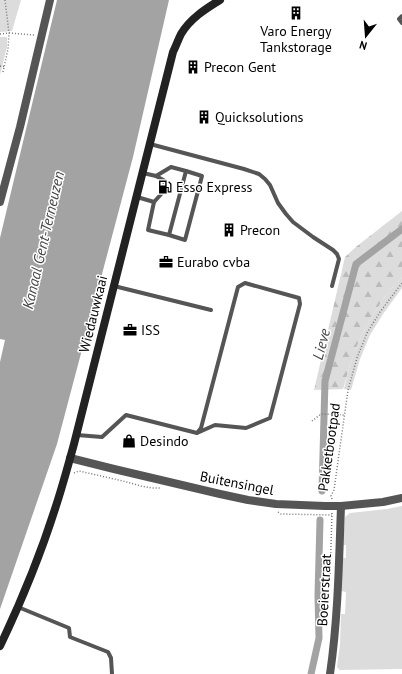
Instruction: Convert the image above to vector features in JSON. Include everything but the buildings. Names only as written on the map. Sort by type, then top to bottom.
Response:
[{"type":"main road","name":"Wiedauwkaai","points":[[0,646],[36,564],[65,476],[173,52],[182,33],[189,23],[206,8],[220,0]]},
{"type":"street","points":[[0,202],[20,127],[50,0]]},
{"type":"street","name":"Buitensingel","points":[[70,458],[114,470],[241,498],[276,504],[341,506],[383,502],[402,498]]},
{"type":"street","name":"Boeierstraat","points":[[331,674],[336,624],[341,506]]},
{"type":"lane","points":[[402,16],[399,19],[402,23]]},
{"type":"lane","points":[[150,144],[259,174],[270,185],[278,203],[293,222],[312,238],[338,254],[339,259],[332,286]]},
{"type":"lane","points":[[142,173],[156,176],[165,181],[163,192],[154,202],[148,230],[185,240],[202,176],[171,167],[156,176]]},
{"type":"lane","points":[[169,236],[186,171]]},
{"type":"lane","points":[[136,196],[154,202]]},
{"type":"lane","points":[[76,434],[102,437],[126,415],[197,433],[215,425],[246,428],[270,418],[300,304],[299,298],[245,283],[238,286],[201,428],[197,433]]},
{"type":"lane","points":[[114,286],[211,310]]},
{"type":"lane","points":[[18,606],[69,628],[70,637],[108,652],[111,658],[112,674]]},
{"type":"path","points":[[3,72],[8,49],[9,33],[5,0]]},
{"type":"path","points":[[0,34],[9,33],[42,35]]},
{"type":"path","points":[[0,66],[5,67]]},
{"type":"path","points":[[401,284],[402,288]]},
{"type":"path","name":"Pakketbootpad","points":[[330,582],[328,506],[334,490],[348,390],[357,358],[367,333],[380,312],[401,284]]},
{"type":"path","points":[[312,421],[321,414],[344,415]]},
{"type":"path","points":[[65,476],[79,471],[141,486]]},
{"type":"green space","points":[[0,0],[21,0],[12,31],[0,32]]},
{"type":"green space","points":[[0,37],[7,37],[7,47],[0,75]]},
{"type":"green space","points":[[402,211],[402,277],[387,294],[368,324],[353,356],[343,389],[314,390],[345,257]]},
{"type":"green space","points":[[402,277],[402,288],[370,335],[360,359],[351,390],[344,389],[352,360],[362,335],[380,304]]},
{"type":"green space","points":[[402,506],[402,669],[340,670],[337,667],[340,645],[341,614],[345,614],[346,592],[341,591],[342,558],[346,558],[346,545],[343,545],[345,517],[350,513]]},
{"type":"water","name":"Kanaal Gent-Terneuzen","points":[[57,0],[169,0],[133,157],[57,444],[0,609],[0,362],[5,340],[0,339],[0,238]]},
{"type":"waterway","name":"Lieve","points":[[322,491],[325,381],[356,264],[402,229]]},
{"type":"waterway","name":"Lieve","points":[[311,674],[319,638],[318,595],[320,520]]},
{"type":"place","name":"Varo Energy Tankstorage","points":[[296,13]]},
{"type":"place","name":"Precon Gent","points":[[193,67]]},
{"type":"place","name":"Quicksolutions","points":[[204,117]]},
{"type":"place","name":"Esso Express","points":[[165,187]]},
{"type":"place","name":"Precon","points":[[229,230]]},
{"type":"place","name":"Eurabo cvba","points":[[166,262]]},
{"type":"place","name":"ISS","points":[[130,330]]},
{"type":"place","name":"Desindo","points":[[129,441]]}]
